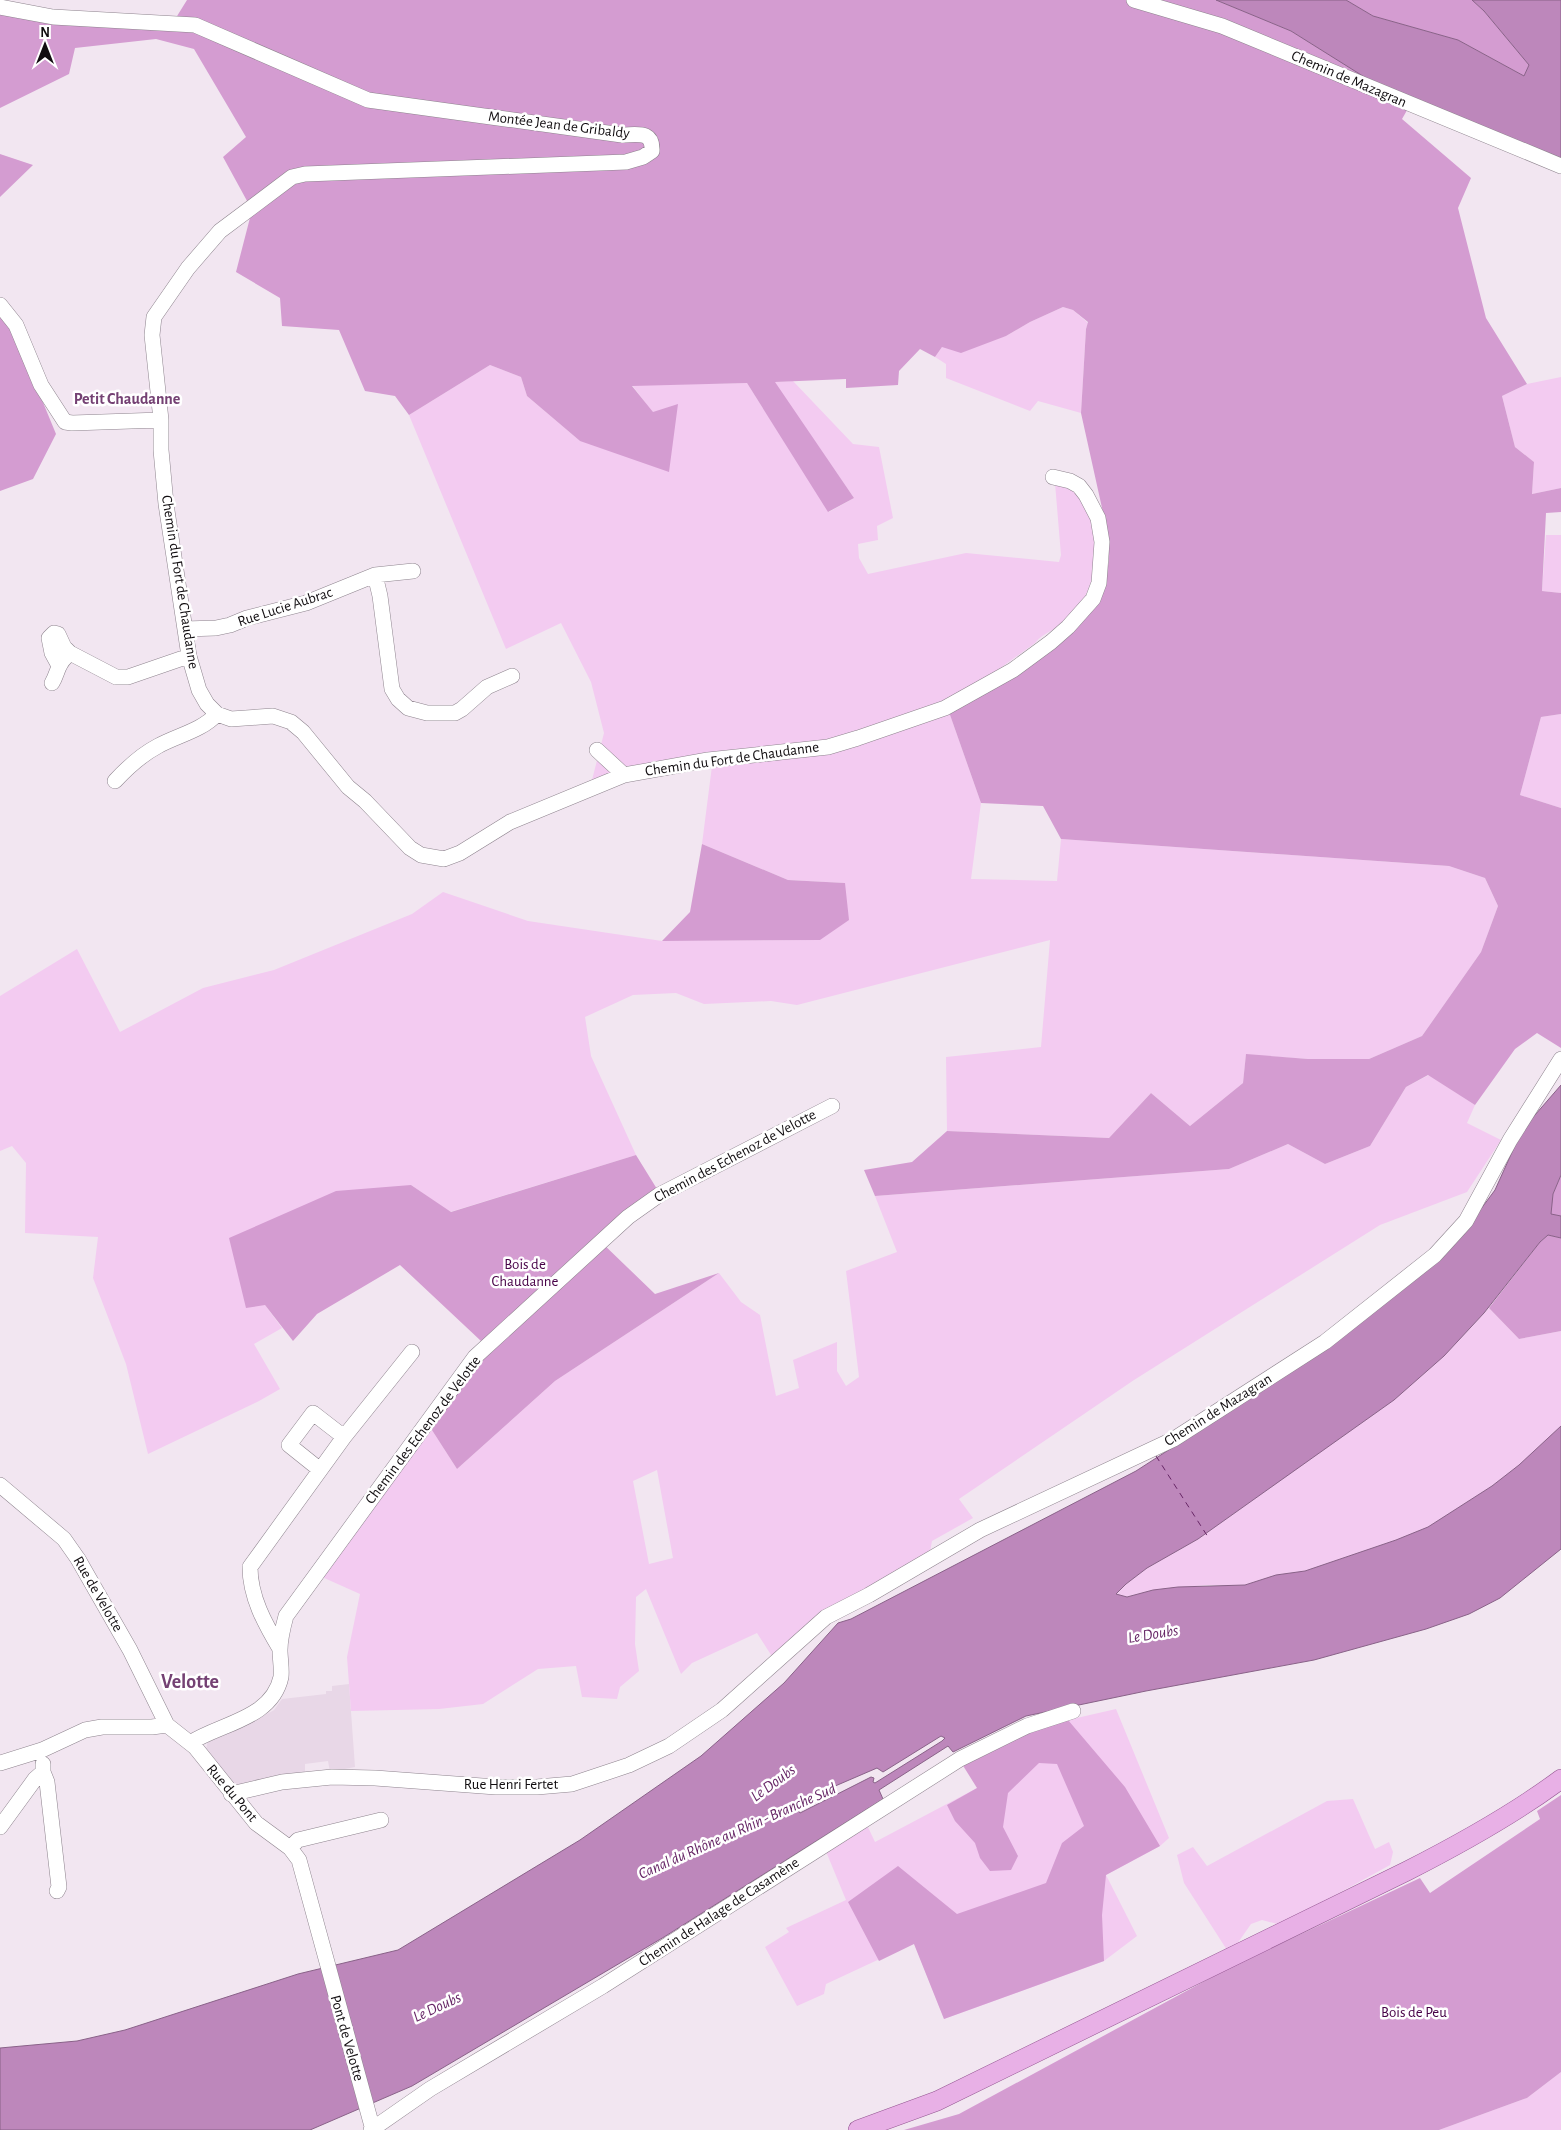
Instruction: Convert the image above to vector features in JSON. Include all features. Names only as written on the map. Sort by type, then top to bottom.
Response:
[{"type":"main road","points":[[858,2130],[937,2101],[1247,1945],[1455,1846],[1538,1796],[1561,1779]]},
{"type":"street","name":"Chemin de Mazagran","points":[[1134,0],[1173,10],[1231,29],[1561,166]]},
{"type":"street","name":"Montée Jean de Gribaldy","points":[[0,7],[52,17],[195,25],[368,100],[622,135],[643,134],[650,138],[653,143],[652,151],[643,157],[626,162],[305,174],[292,177],[220,231],[188,268],[154,317]]},
{"type":"street","points":[[0,305],[16,325],[41,386],[64,422],[161,420]]},
{"type":"street","name":"Chemin du Fort de Chaudanne","points":[[154,317],[152,336],[161,420],[161,450],[166,504],[189,656],[199,690],[207,704],[217,714],[231,719],[273,716],[291,722],[303,732],[348,787],[366,801],[410,848],[421,855],[431,858],[444,859],[460,853],[510,822],[624,775],[708,760],[828,746],[945,708],[1013,670],[1051,642],[1074,620],[1093,599],[1099,583],[1102,542],[1098,518],[1079,486],[1070,481],[1053,477]]},
{"type":"street","name":"Rue Lucie Aubrac","points":[[185,629],[216,628],[230,625],[247,618],[306,603],[375,575],[413,571]]},
{"type":"street","points":[[375,575],[380,596],[392,689],[398,699],[408,708],[427,713],[455,713],[487,687],[512,676]]},
{"type":"street","points":[[52,683],[57,674],[58,664],[52,653],[48,638],[51,634],[58,634],[64,647],[70,653],[116,677],[122,678],[189,656]]},
{"type":"street","points":[[58,664],[70,653]]},
{"type":"street","points":[[115,781],[136,760],[159,745],[207,725],[217,714]]},
{"type":"street","points":[[597,750],[624,775]]},
{"type":"street","name":"Chemin de Mazagran","points":[[762,1675],[826,1618],[980,1530],[1174,1440],[1325,1342],[1435,1255],[1466,1221],[1510,1140],[1561,1059]]},
{"type":"street","name":"Chemin des Echenoz de Velotte","points":[[190,1743],[254,1713],[266,1704],[279,1686],[281,1674],[280,1649],[286,1616],[475,1357],[628,1217],[659,1195],[832,1106]]},
{"type":"street","points":[[280,1649],[264,1624],[250,1581],[250,1567],[319,1469],[412,1352]]},
{"type":"street","points":[[319,1469],[289,1445],[313,1413],[344,1437]]},
{"type":"street","name":"Rue de Velotte","points":[[0,1485],[64,1539],[78,1559],[130,1650],[167,1725]]},
{"type":"street","name":"Rue Henri Fertet","points":[[231,1794],[282,1782],[332,1777],[375,1778],[496,1787],[538,1787],[572,1784],[629,1766],[669,1746],[722,1710],[762,1675]]},
{"type":"street","name":"Chemin de Halage de Casamène","points":[[372,2127],[603,1986],[960,1759],[1027,1726],[1073,1712]]},
{"type":"street","points":[[0,1763],[42,1750],[85,1730],[102,1727],[152,1727],[167,1725]]},
{"type":"street","name":"Rue du Pont","points":[[167,1725],[190,1743],[256,1823],[290,1848],[299,1860],[321,1946]]},
{"type":"street","points":[[42,1750],[43,1772],[47,1782],[59,1887],[57,1891]]},
{"type":"street","points":[[0,1828],[35,1779],[43,1772]]},
{"type":"street","points":[[290,1848],[298,1840],[381,1820]]},
{"type":"street","name":"Pont de Velotte","points":[[321,1946],[372,2127]]},
{"type":"shaded area","points":[[1063,307],[1073,310],[1088,323],[1086,329],[1081,413],[1038,401],[1030,411],[946,378],[946,364],[935,357],[942,347],[1006,336],[1030,322]]},
{"type":"shaded area","points":[[490,365],[521,377],[527,396],[580,441],[678,404],[653,413],[632,385],[747,383],[829,512],[854,498],[774,382],[793,381],[853,444],[879,447],[893,518],[877,526],[878,540],[858,544],[859,558],[868,574],[966,553],[1059,562],[1061,555],[1055,483],[1075,493],[1089,515],[1096,544],[1095,566],[1091,581],[1081,603],[1063,623],[945,708],[828,747],[629,769],[592,780],[604,733],[591,682],[561,623],[506,649],[409,415]]},
{"type":"shaded area","points":[[1561,377],[1561,488],[1532,494],[1534,462],[1515,447],[1502,396],[1527,384]]},
{"type":"shaded area","points":[[1546,535],[1561,535],[1561,593],[1542,591]]},
{"type":"shaded area","points":[[949,712],[981,803],[971,879],[1057,881],[1061,839],[1449,866],[1485,878],[1498,906],[1481,952],[1422,1036],[1369,1059],[1308,1059],[1246,1055],[1243,1083],[1190,1126],[1151,1093],[1109,1138],[947,1131],[946,1057],[1041,1047],[1050,940],[797,1005],[771,1001],[704,1004],[676,993],[633,995],[585,1017],[591,1056],[636,1155],[450,1212],[411,1185],[265,1305],[282,1328],[254,1344],[280,1389],[148,1454],[126,1364],[93,1278],[98,1237],[25,1233],[26,1163],[12,1146],[0,1151],[0,996],[77,949],[120,1032],[203,988],[274,970],[412,914],[443,892],[528,921],[662,941],[820,940],[845,883],[788,880],[702,844],[712,766]]},
{"type":"shaded area","points":[[1561,714],[1561,808],[1520,795],[1541,717]]},
{"type":"shaded area","points":[[1429,1075],[1475,1105],[1467,1123],[1501,1140],[1467,1192],[1380,1225],[1134,1380],[959,1499],[973,1518],[932,1541],[930,1552],[773,1658],[757,1633],[692,1663],[681,1674],[646,1589],[636,1597],[635,1644],[639,1671],[620,1687],[617,1699],[582,1697],[576,1666],[538,1669],[483,1704],[439,1709],[351,1711],[347,1657],[360,1594],[322,1577],[430,1427],[457,1469],[555,1381],[719,1273],[741,1302],[760,1315],[776,1396],[799,1388],[793,1360],[837,1342],[837,1371],[846,1386],[859,1377],[846,1271],[897,1252],[875,1196],[1229,1169],[1288,1144],[1325,1164],[1370,1146],[1406,1087]],"holes":[[[657,1470],[673,1558],[649,1564],[633,1481]]]},
{"type":"shaded area","points":[[1489,1308],[1519,1339],[1561,1331],[1561,1426],[1519,1465],[1492,1486],[1428,1527],[1305,1571],[1276,1575],[1245,1585],[1207,1585],[1153,1590],[1127,1597],[1116,1595],[1126,1584],[1147,1568],[1198,1539],[1394,1400],[1444,1356]]},
{"type":"shaded area","points":[[349,1684],[355,1767],[330,1772],[328,1761],[305,1764],[305,1771],[301,1776],[240,1785],[228,1780],[206,1749],[208,1741],[274,1710],[282,1699],[326,1694],[326,1691],[332,1691],[332,1686]]},
{"type":"shaded area","points":[[1116,1709],[1169,1838],[1160,1846],[1106,1875],[1137,1936],[1104,1961],[944,2019],[914,1943],[826,1984],[824,1994],[797,2006],[765,1947],[789,1932],[786,1928],[846,1900],[825,1849],[866,1823],[875,1842],[977,1788],[1068,1720]]},
{"type":"shaded area","points":[[1353,1799],[1375,1849],[1389,1842],[1393,1852],[1390,1865],[1281,1925],[1262,1920],[1251,1924],[1237,1944],[1227,1950],[1184,1883],[1177,1855],[1193,1847],[1207,1866],[1327,1801]]},
{"type":"shaded area","points":[[1561,2072],[1561,2130],[1439,2130],[1527,2098]]},
{"type":"green space","points":[[187,0],[1216,0],[1291,31],[1410,105],[1402,119],[1471,178],[1458,208],[1486,318],[1527,384],[1502,396],[1515,447],[1534,462],[1532,494],[1561,488],[1561,512],[1546,513],[1542,591],[1561,593],[1561,714],[1541,717],[1520,795],[1561,808],[1561,1048],[1537,1033],[1515,1049],[1475,1105],[1428,1075],[1406,1087],[1370,1146],[1325,1164],[1288,1144],[1229,1169],[875,1196],[864,1170],[912,1162],[947,1131],[1109,1138],[1151,1093],[1190,1126],[1243,1083],[1246,1054],[1308,1059],[1369,1059],[1422,1036],[1481,952],[1498,906],[1485,878],[1449,866],[1061,839],[1043,806],[981,803],[949,712],[1015,675],[1105,584],[1109,560],[1106,526],[1081,413],[1088,322],[1073,310],[1063,307],[1030,322],[1006,336],[961,353],[942,347],[935,357],[920,349],[899,371],[898,385],[846,388],[846,379],[775,382],[854,498],[828,512],[747,383],[632,386],[653,412],[678,404],[669,472],[580,441],[527,396],[521,377],[490,365],[409,415],[395,396],[365,391],[339,330],[282,326],[280,298],[236,272],[252,210],[223,157],[246,137],[194,49],[156,39],[75,48],[69,74],[0,108],[0,13],[169,29]]},
{"type":"green space","points":[[1346,0],[1472,0],[1484,11],[1529,65],[1524,76],[1458,40],[1373,16]]},
{"type":"green space","points":[[0,154],[33,165],[0,197]]},
{"type":"green space","points":[[0,313],[14,332],[56,434],[33,479],[0,491]]},
{"type":"green space","points":[[702,844],[788,880],[845,883],[849,920],[820,940],[662,941],[690,912]]},
{"type":"green space","name":"Bois de Chaudanne","points":[[636,1155],[657,1189],[599,1240],[655,1294],[719,1273],[555,1381],[457,1469],[430,1427],[481,1341],[400,1265],[317,1314],[293,1341],[265,1305],[246,1308],[229,1238],[336,1191],[411,1185],[451,1212]]},
{"type":"green space","points":[[1561,1175],[1561,1216],[1550,1215],[1553,1194]]},
{"type":"green space","points":[[1548,1235],[1561,1238],[1561,1331],[1519,1339],[1489,1308],[1540,1242]]},
{"type":"green space","points":[[1068,1720],[1125,1787],[1160,1846],[1106,1875],[1102,1915],[1104,1961],[944,2019],[914,1944],[879,1961],[848,1902],[898,1866],[957,1914],[1046,1883],[1062,1843],[1084,1826],[1057,1764],[1039,1763],[1008,1793],[1003,1827],[1018,1856],[1011,1870],[990,1871],[980,1858],[975,1843],[955,1821],[947,1805],[977,1788],[962,1764],[1023,1733]]},
{"type":"green space","name":"Bois de Peu","points":[[1561,1795],[1561,2072],[1527,2098],[1439,2130],[904,2130],[959,2114],[1227,1969],[1420,1878],[1430,1893],[1540,1819],[1537,1811]]},
{"type":"water","points":[[1216,0],[1346,0],[1373,16],[1458,40],[1524,76],[1529,65],[1484,11],[1472,0],[1561,0],[1561,161],[1366,78],[1291,31]]},
{"type":"water","points":[[1561,1085],[1561,1175],[1553,1194],[1551,1214],[1561,1216],[1561,1238],[1548,1235],[1540,1242],[1484,1313],[1444,1356],[1394,1400],[1198,1539],[1147,1568],[1116,1594],[1127,1597],[1153,1590],[1178,1587],[1245,1585],[1276,1575],[1305,1571],[1396,1540],[1428,1527],[1492,1486],[1519,1465],[1561,1426],[1561,1549],[1500,1598],[1469,1614],[1426,1629],[1314,1660],[1146,1691],[1026,1716],[953,1752],[948,1746],[879,1790],[883,1799],[664,1937],[412,2086],[310,2130],[0,2130],[0,2048],[77,2041],[125,2030],[298,1974],[398,1950],[580,1840],[701,1756],[784,1683],[838,1623],[851,1619],[1136,1471],[1319,1353],[1469,1225],[1495,1190],[1522,1130]],"holes":[[[941,1736],[945,1738],[875,1783],[873,1782],[874,1778],[871,1777],[800,1813],[795,1806],[805,1799],[877,1768],[883,1772]]]},
{"type":"ferry route","points":[[1156,1456],[1208,1537]]},
{"type":"district","name":"Petit Chaudanne","points":[[127,399]]},
{"type":"district","name":"Velotte","points":[[190,1682]]},
{"type":"water label","name":"Le Doubs","points":[[1153,1634]]},
{"type":"water label","name":"Le Doubs","points":[[773,1783]]},
{"type":"water label","name":"Canal du Rhône au Rhin - Branche Sud","points":[[737,1831]]},
{"type":"water label","name":"Le Doubs","points":[[437,2007]]}]
